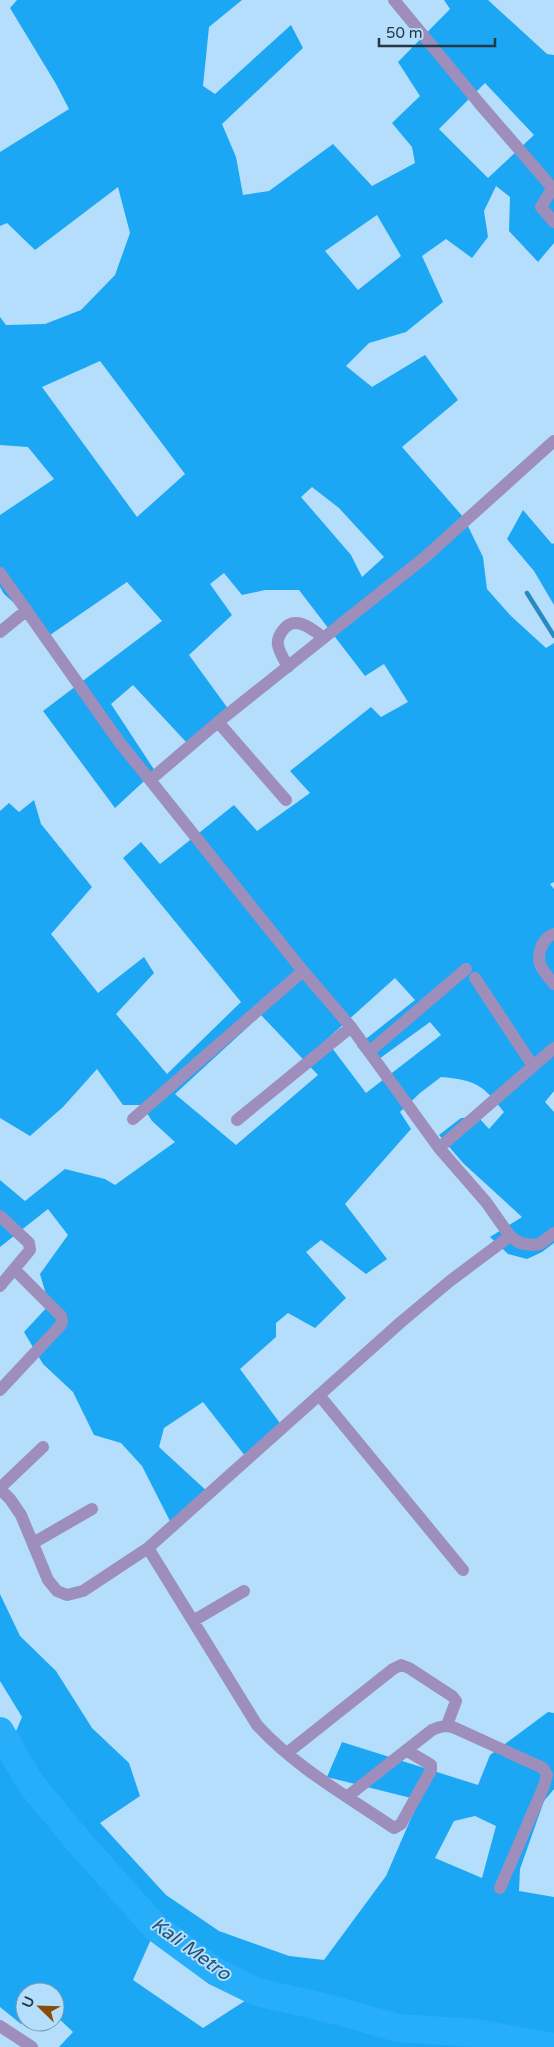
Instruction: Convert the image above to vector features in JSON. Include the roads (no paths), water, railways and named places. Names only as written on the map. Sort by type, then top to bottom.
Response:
[{"type":"street","points":[[394,0],[550,185],[551,193],[541,207],[554,222]]},
{"type":"street","points":[[150,780],[218,722],[444,540],[554,442]]},
{"type":"street","points":[[0,573],[120,743],[303,971],[351,1027],[439,1148],[486,1202],[510,1236],[520,1242],[532,1245],[540,1244],[554,1233]]},
{"type":"street","points":[[0,632],[27,610]]},
{"type":"street","points":[[288,667],[278,645],[279,636],[284,629],[291,624],[299,623],[308,626],[324,638]]},
{"type":"street","points":[[218,722],[286,800]]},
{"type":"street","points":[[554,934],[544,940],[538,955],[539,963],[554,984]]},
{"type":"street","points":[[369,1052],[466,969]]},
{"type":"street","points":[[133,1119],[303,971]]},
{"type":"street","points":[[475,978],[532,1066]]},
{"type":"street","points":[[237,1120],[351,1027]]},
{"type":"street","points":[[439,1148],[554,1048]]},
{"type":"street","points":[[0,1216],[29,1243],[30,1247],[30,1250],[15,1270],[0,1286]]},
{"type":"street","points":[[43,1447],[0,1488],[20,1515],[48,1580],[57,1591],[67,1595],[83,1591],[148,1548],[408,1316],[510,1236]]},
{"type":"street","points":[[0,1390],[62,1322],[62,1316],[15,1270]]},
{"type":"street","points":[[319,1395],[463,1570]]},
{"type":"street","points":[[33,1543],[92,1508]]},
{"type":"street","points":[[148,1548],[257,1725],[268,1738],[394,1828],[401,1824],[431,1770],[431,1765],[428,1762],[406,1750]]},
{"type":"street","points":[[193,1621],[244,1591]]},
{"type":"street","points":[[287,1753],[393,1668],[401,1665],[452,1696],[456,1701],[447,1726]]},
{"type":"street","points":[[348,1796],[432,1730],[440,1726],[447,1726],[536,1764],[546,1771],[547,1775],[544,1786],[500,1888]]},
{"type":"street","points":[[0,2026],[27,2046]]},
{"type":"waterway","points":[[527,593],[554,636]]},
{"type":"waterway","name":"Kali Metro","points":[[0,1731],[31,1784],[80,1843],[156,1928],[216,1972],[257,1992],[327,2008],[398,2028],[475,2033],[554,2047]]}]
